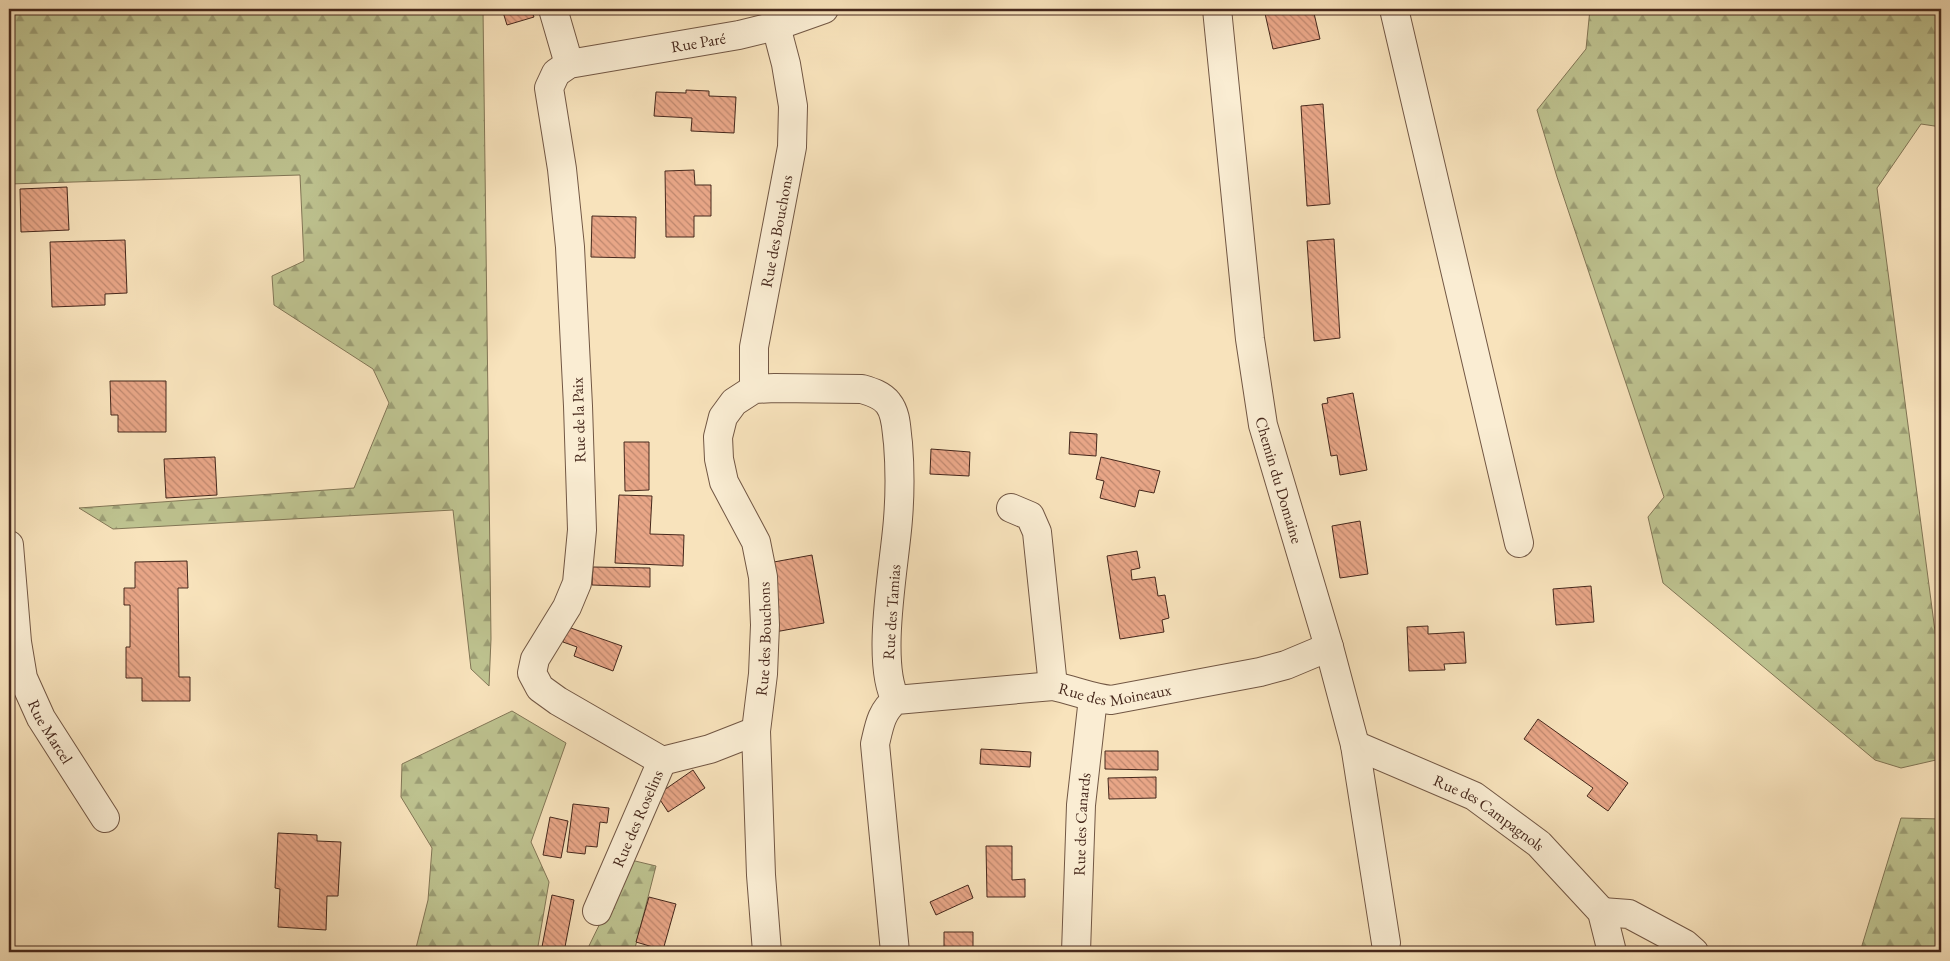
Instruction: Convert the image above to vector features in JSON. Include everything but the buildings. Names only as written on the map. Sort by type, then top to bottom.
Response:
[{"type":"street","points":[[554,9],[569,64]]},
{"type":"street","name":"Rue Paré","points":[[569,64],[739,35],[776,26],[824,9]]},
{"type":"street","name":"Chemin du Domaine","points":[[1217,9],[1250,339],[1263,424],[1329,647],[1355,745],[1386,943]]},
{"type":"street","points":[[1394,9],[1520,543]]},
{"type":"street","name":"Rue des Bouchons","points":[[767,952],[761,875],[756,731],[763,674],[763,577],[756,542],[724,482],[719,459],[718,437],[723,417],[734,402],[754,389],[754,348],[792,147],[793,106],[786,64],[776,26]]},
{"type":"street","name":"Rue de la Paix","points":[[569,64],[556,73],[549,88],[562,169],[570,247],[582,530],[577,583],[567,607],[535,659],[532,673],[540,688],[558,701],[662,761]]},
{"type":"street","name":"Rue des Tamias","points":[[754,389],[862,389],[874,392],[880,396],[888,403],[894,414],[898,452],[899,497],[886,655],[889,680],[896,700]]},
{"type":"street","points":[[1011,508],[1030,516],[1037,532],[1053,686]]},
{"type":"street","name":"Rue Marcel","points":[[9,545],[22,678],[41,718],[105,818]]},
{"type":"street","name":"Rue des Moineaux","points":[[896,700],[1053,686],[1075,690],[1093,698],[1111,700],[1251,674],[1286,665],[1329,647]]},
{"type":"street","name":"Rue des Canards","points":[[1076,952],[1081,805],[1093,698]]},
{"type":"street","points":[[895,952],[875,744],[880,723],[887,706],[896,700]]},
{"type":"street","name":"Rue des Roselins","points":[[597,912],[662,761],[710,749],[756,731]]},
{"type":"street","name":"Rue des Campagnols","points":[[1355,745],[1474,796],[1539,844],[1602,912]]},
{"type":"street","points":[[1612,952],[1602,912],[1629,914],[1686,944],[1694,952]]},
{"type":"green space","points":[[9,9],[483,9],[491,639],[489,686],[471,669],[453,510],[113,529],[79,508],[354,488],[389,403],[373,369],[274,305],[272,276],[304,261],[300,175],[9,184]]},
{"type":"green space","points":[[1590,9],[1941,9],[1941,127],[1921,124],[1877,188],[1941,677],[1941,722],[1936,760],[1901,768],[1875,760],[1663,583],[1648,517],[1664,497],[1557,177],[1537,110],[1586,49]]},
{"type":"green space","points":[[512,711],[566,743],[531,842],[549,882],[537,952],[415,952],[428,900],[432,848],[401,797],[402,764]]},
{"type":"green space","points":[[1901,818],[1941,819],[1941,952],[1860,952]]},
{"type":"green space","points":[[631,860],[656,866],[634,952],[586,952]]}]
